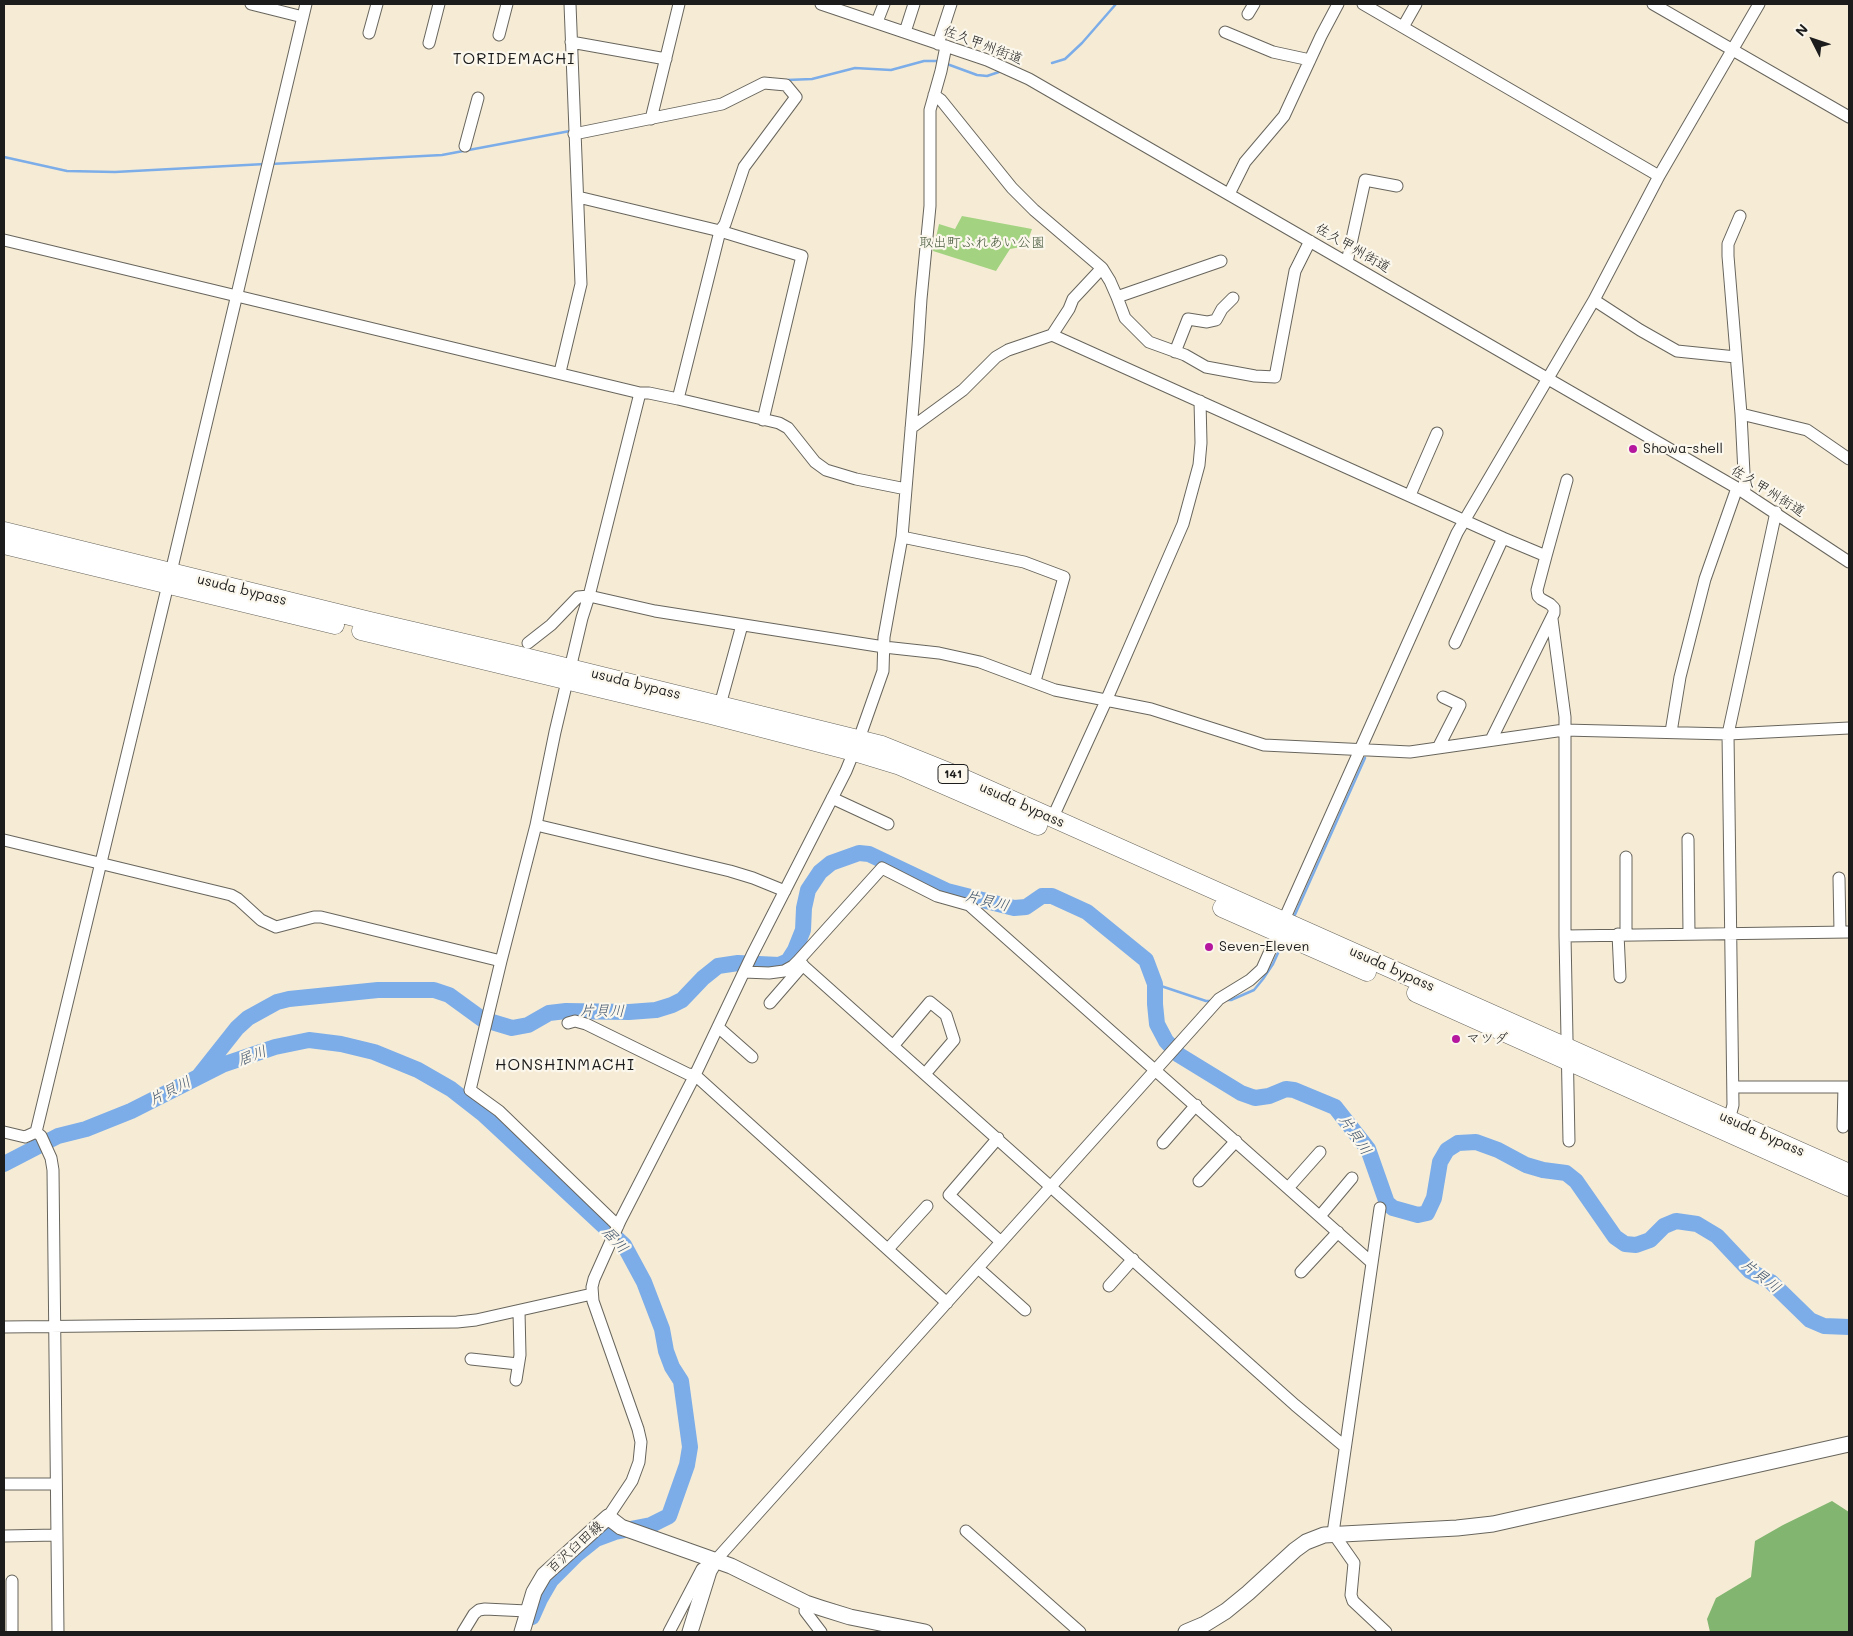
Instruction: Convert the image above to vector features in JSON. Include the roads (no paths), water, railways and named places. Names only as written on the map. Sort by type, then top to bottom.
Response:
[{"type":"highway","name":"usuda bypass","points":[[4,531],[170,579]]},
{"type":"highway","name":"usuda bypass","points":[[4,545],[170,579],[856,746],[907,754],[1052,819],[1281,928]]},
{"type":"highway","name":"usuda bypass","points":[[569,675],[720,705],[856,746],[1281,928],[1567,1054],[1849,1187]]},
{"type":"highway","name":"usuda bypass","points":[[1567,1054],[1729,1120],[1849,1173]]},
{"type":"main road","points":[[1194,1631],[1237,1603],[1306,1542],[1317,1537],[1333,1533],[1426,1530],[1493,1524],[1849,1444]]},
{"type":"main road","points":[[608,1517],[627,1529],[712,1565],[752,1575],[806,1603],[871,1627],[925,1632]]},
{"type":"main road","name":"百沢臼田線","points":[[522,1632],[534,1592],[544,1575],[608,1517]]},
{"type":"main road","points":[[690,1632],[712,1565]]},
{"type":"street","points":[[251,4],[303,16]]},
{"type":"street","points":[[58,1632],[53,1170],[52,1161],[38,1134],[306,4]]},
{"type":"street","points":[[370,34],[377,4]]},
{"type":"street","points":[[429,44],[439,4]]},
{"type":"street","points":[[499,35],[507,4]]},
{"type":"street","points":[[560,372],[581,284],[570,4]]},
{"type":"street","points":[[651,117],[679,4]]},
{"type":"street","name":"佐久甲州街道","points":[[820,4],[987,60],[1029,79],[1741,490],[1849,562]]},
{"type":"street","points":[[877,22],[884,4]]},
{"type":"street","points":[[905,32],[914,4]]},
{"type":"street","points":[[608,1517],[632,1481],[639,1462],[641,1442],[592,1294],[594,1279],[615,1232],[694,1076],[752,955],[832,798],[856,746],[882,671],[884,647],[902,537],[930,206],[930,110],[941,71],[942,45],[951,4]]},
{"type":"street","points":[[1248,14],[1254,4]]},
{"type":"street","points":[[1229,194],[1245,162],[1284,116],[1338,4]]},
{"type":"street","points":[[1363,4],[1659,176]]},
{"type":"street","points":[[1403,27],[1416,4]]},
{"type":"street","points":[[1653,4],[1849,117]]},
{"type":"street","points":[[669,1632],[702,1569],[712,1565],[1178,1044],[1220,999],[1246,984],[1258,974],[1265,964],[1457,533],[1594,300],[1659,176],[1759,4]]},
{"type":"street","points":[[1225,32],[1273,52],[1310,60]]},
{"type":"street","points":[[571,42],[666,59]]},
{"type":"street","points":[[574,132],[722,104],[764,83],[786,84],[800,92],[744,167],[725,224],[720,231],[678,399]]},
{"type":"street","points":[[934,95],[941,100],[1012,188],[1034,210],[1102,268],[1110,281],[1125,318],[1144,338],[1185,355],[1206,367],[1255,376],[1275,377],[1295,271],[1310,241]]},
{"type":"street","points":[[465,146],[478,98]]},
{"type":"street","points":[[1347,262],[1364,180],[1397,186]]},
{"type":"street","points":[[578,197],[720,231],[802,256],[763,420]]},
{"type":"street","points":[[1671,732],[1680,677],[1705,579],[1741,490],[1741,414],[1728,244],[1731,233],[1740,216]]},
{"type":"street","points":[[4,240],[237,297],[560,372],[640,393],[678,399],[784,425],[815,462],[826,470],[856,479],[906,489]]},
{"type":"street","points":[[1117,297],[1221,261]]},
{"type":"street","points":[[911,428],[963,390],[996,357],[1008,350],[1052,335],[1073,299],[1102,268]]},
{"type":"street","points":[[1175,352],[1188,319],[1207,322],[1216,320],[1222,309],[1233,298]]},
{"type":"street","points":[[1594,300],[1677,351],[1736,357]]},
{"type":"street","points":[[1052,335],[1546,556]]},
{"type":"street","points":[[615,1232],[499,1112],[470,1090],[536,825],[555,732],[640,393]]},
{"type":"street","points":[[1052,819],[1174,547],[1190,503],[1199,457],[1200,401]]},
{"type":"street","points":[[1741,414],[1807,430],[1849,459]]},
{"type":"street","points":[[1410,495],[1437,433]]},
{"type":"street","points":[[1567,480],[1537,590],[1538,596],[1554,608],[1552,620],[1565,717],[1565,936],[1569,1141]]},
{"type":"street","points":[[1729,1120],[1733,1105],[1733,1087],[1728,734],[1776,512]]},
{"type":"street","points":[[902,537],[1024,562],[1064,577],[1035,681]]},
{"type":"street","points":[[1454,643],[1503,538]]},
{"type":"street","points":[[528,643],[551,624],[578,597],[590,596],[655,611],[884,647],[939,653],[980,662],[1055,690],[1151,709],[1264,745],[1410,752],[1564,730],[1728,734],[1849,728]]},
{"type":"street","points":[[1491,740],[1552,620]]},
{"type":"street","points":[[720,705],[742,625]]},
{"type":"street","points":[[1438,748],[1460,705],[1443,697]]},
{"type":"street","points":[[832,798],[888,824]]},
{"type":"street","points":[[536,825],[730,871],[785,891]]},
{"type":"street","points":[[1688,839],[1689,934]]},
{"type":"street","points":[[4,840],[231,895],[261,920],[276,927],[314,917],[321,917],[501,961]]},
{"type":"street","points":[[1620,977],[1626,857]]},
{"type":"street","points":[[770,1003],[800,963],[882,868],[937,896],[969,905],[1371,1262]]},
{"type":"street","points":[[1565,936],[1845,932],[1839,878]]},
{"type":"street","points":[[745,970],[769,973],[784,971],[800,963]]},
{"type":"street","points":[[800,963],[1295,1405],[1344,1446]]},
{"type":"street","points":[[892,1046],[930,1002],[946,1015],[954,1040],[924,1074]]},
{"type":"street","points":[[568,1023],[586,1024],[694,1076],[947,1303]]},
{"type":"street","points":[[718,1027],[752,1057]]},
{"type":"street","points":[[1733,1087],[1846,1087],[1843,1127]]},
{"type":"street","points":[[1164,1143],[1196,1106]]},
{"type":"street","points":[[4,1132],[25,1137],[38,1134]]},
{"type":"street","points":[[998,1138],[949,1195],[1001,1242]]},
{"type":"street","points":[[1198,1181],[1236,1141]]},
{"type":"street","points":[[1288,1188],[1320,1152]]},
{"type":"street","points":[[1320,1216],[1352,1178]]},
{"type":"street","points":[[888,1249],[927,1206]]},
{"type":"street","points":[[1380,1208],[1344,1446],[1333,1533],[1354,1563],[1351,1595],[1353,1601],[1386,1632]]},
{"type":"street","points":[[1301,1272],[1338,1232]]},
{"type":"street","points":[[1109,1286],[1133,1259]]},
{"type":"street","points":[[978,1268],[1025,1310]]},
{"type":"street","points":[[4,1327],[457,1322],[476,1320],[592,1294]]},
{"type":"street","points":[[516,1380],[519,1311]]},
{"type":"street","points":[[471,1359],[518,1364]]},
{"type":"street","points":[[4,1484],[56,1484]]},
{"type":"street","points":[[966,1532],[1080,1632]]},
{"type":"street","points":[[4,1536],[57,1535]]},
{"type":"street","points":[[12,1581],[12,1632]]},
{"type":"street","points":[[806,1603],[805,1611],[821,1632]]},
{"type":"street","points":[[463,1632],[478,1610],[527,1611]]},
{"type":"waterway","points":[[1052,63],[1065,59],[1082,43],[1116,4]]},
{"type":"waterway","points":[[787,80],[812,79],[855,68],[891,70],[924,61],[939,61]]},
{"type":"waterway","points":[[947,64],[977,75],[987,76],[999,72]]},
{"type":"waterway","points":[[271,164],[442,155],[570,131]]},
{"type":"waterway","points":[[4,157],[67,171],[115,172],[265,164]]},
{"type":"waterway","points":[[1293,919],[1365,758]]},
{"type":"waterway","name":"片貝川","points":[[199,1076],[237,1028],[248,1018],[277,1002],[289,999],[378,990],[434,990],[449,995],[482,1019],[512,1028],[528,1025],[549,1013],[566,1011],[629,1012],[656,1010],[672,1005],[682,1000],[703,978],[718,966],[738,963],[779,965],[788,961],[795,950],[803,930],[804,908],[808,890],[820,872],[831,863],[859,853],[869,854],[947,891],[1014,908],[1026,907],[1042,896],[1052,896],[1087,912],[1146,960],[1155,984],[1157,1024],[1166,1041],[1179,1055],[1241,1093],[1255,1098],[1269,1096],[1286,1089],[1294,1090],[1335,1107],[1368,1149],[1387,1203],[1393,1208],[1418,1215],[1427,1213],[1434,1198],[1440,1162],[1447,1150],[1458,1143],[1476,1142],[1498,1150],[1526,1165],[1543,1170],[1566,1173],[1576,1181],[1615,1237],[1625,1244],[1636,1245],[1650,1240],[1664,1226],[1676,1221],[1697,1224],[1717,1236],[1750,1271],[1771,1282],[1810,1320],[1824,1326],[1849,1327]]},
{"type":"waterway","points":[[1225,1000],[1231,1000],[1254,990],[1273,964],[1283,942]]},
{"type":"waterway","points":[[1155,984],[1206,1001],[1212,1001]]},
{"type":"waterway","name":"居川","points":[[4,1164],[58,1136],[86,1129],[131,1111],[222,1065],[275,1047],[309,1040],[341,1044],[374,1052],[418,1070],[451,1089],[483,1114],[624,1245],[644,1282],[662,1329],[666,1351],[672,1367],[681,1381],[690,1447],[687,1465],[669,1516],[651,1525],[615,1532],[596,1539],[576,1555],[551,1580],[532,1617]]},
{"type":"place","name":"Showa-shell","points":[[1633,449]]},
{"type":"place","name":"Seven-Eleven","points":[[1209,947]]},
{"type":"place","name":"マツダ","points":[[1456,1039]]},
{"type":"district","name":"TORIDEMACHI","points":[[514,59]]},
{"type":"district","name":"HONSHINMACHI","points":[[565,1065]]},
{"type":"park label","name":"取出町ふれあい公園","points":[[982,243]]}]
